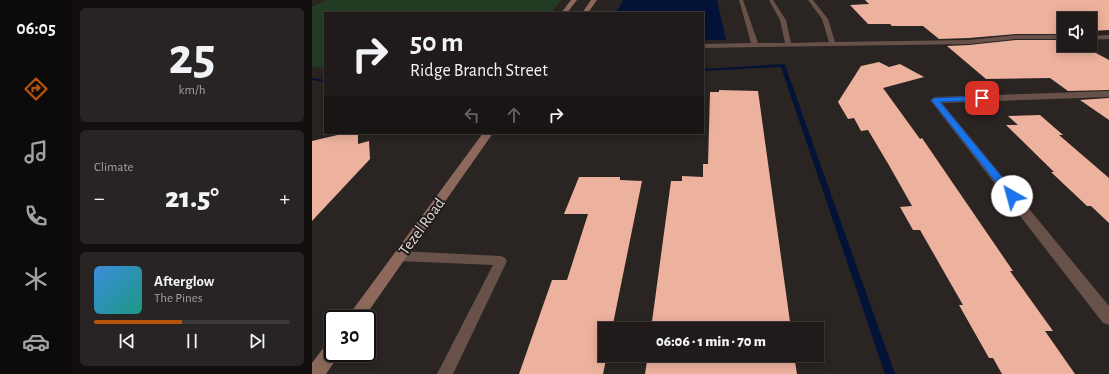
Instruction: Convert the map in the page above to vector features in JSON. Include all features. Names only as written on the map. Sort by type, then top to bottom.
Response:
[{"type":"main road","points":[[565,12],[574,0]]},
{"type":"main road","points":[[586,12],[594,0]]},
{"type":"main road","name":"Tezel Road","points":[[360,310],[487,134]]},
{"type":"main road","points":[[315,374],[324,362]]},
{"type":"street","points":[[1109,94],[935,100],[1109,318]]},
{"type":"lane","points":[[741,0],[755,44]]},
{"type":"lane","points":[[771,0],[784,20],[788,44]]},
{"type":"lane","points":[[810,0],[825,19],[833,44]]},
{"type":"lane","points":[[704,46],[969,42],[1003,38],[1057,37]]},
{"type":"lane","points":[[1097,38],[1109,37]]},
{"type":"lane","points":[[399,256],[501,261],[445,374]]},
{"type":"green space","points":[[327,0],[561,0],[552,12],[324,12],[324,69],[312,66],[312,7]]},
{"type":"water","points":[[623,0],[717,0],[726,40],[704,40],[704,12],[617,12]]},
{"type":"building","points":[[865,0],[1109,0],[1109,30],[1097,31],[1097,12],[1057,12],[1057,34],[1016,34],[939,39],[923,26],[868,24],[850,5],[869,4]]},
{"type":"building","points":[[1016,40],[1057,40],[1057,52],[1094,52],[1109,60],[1109,90],[1068,91],[1050,78],[986,79],[947,46]]},
{"type":"building","points":[[879,62],[889,67],[900,64],[924,77],[883,88],[920,139],[922,138],[1013,271],[1010,271],[1053,331],[1045,331],[1075,374],[1002,374],[993,358],[989,358],[959,305],[963,305],[920,230],[913,230],[900,207],[912,206],[890,167],[868,130],[861,131],[854,118],[848,119],[838,102],[861,66]]},
{"type":"building","points":[[719,90],[758,91],[790,322],[652,322],[671,181],[682,181],[682,176],[703,177],[703,164],[708,164],[710,92],[719,92]]},
{"type":"building","points":[[1109,98],[1109,120],[1080,100]]},
{"type":"building","points":[[1040,115],[1063,135],[1059,135],[1109,178],[1109,223],[1091,206],[1087,206],[1051,172],[1054,172],[1006,125],[1018,125],[1008,116]]},
{"type":"building","points":[[342,134],[358,134],[358,144],[369,141],[370,159],[312,221],[312,141]]},
{"type":"building","points":[[579,177],[620,177],[620,180],[642,181],[613,322],[598,322],[598,362],[606,362],[603,374],[519,374],[552,280],[567,280],[588,214],[564,214]]},
{"type":"building","points":[[647,362],[795,362],[797,374],[645,374]]},
{"type":"waterway","points":[[704,70],[783,65],[890,374]]},
{"type":"waterway","points":[[312,79],[324,81]]},
{"type":"route","points":[[982,98],[935,100],[1012,196]]}]
